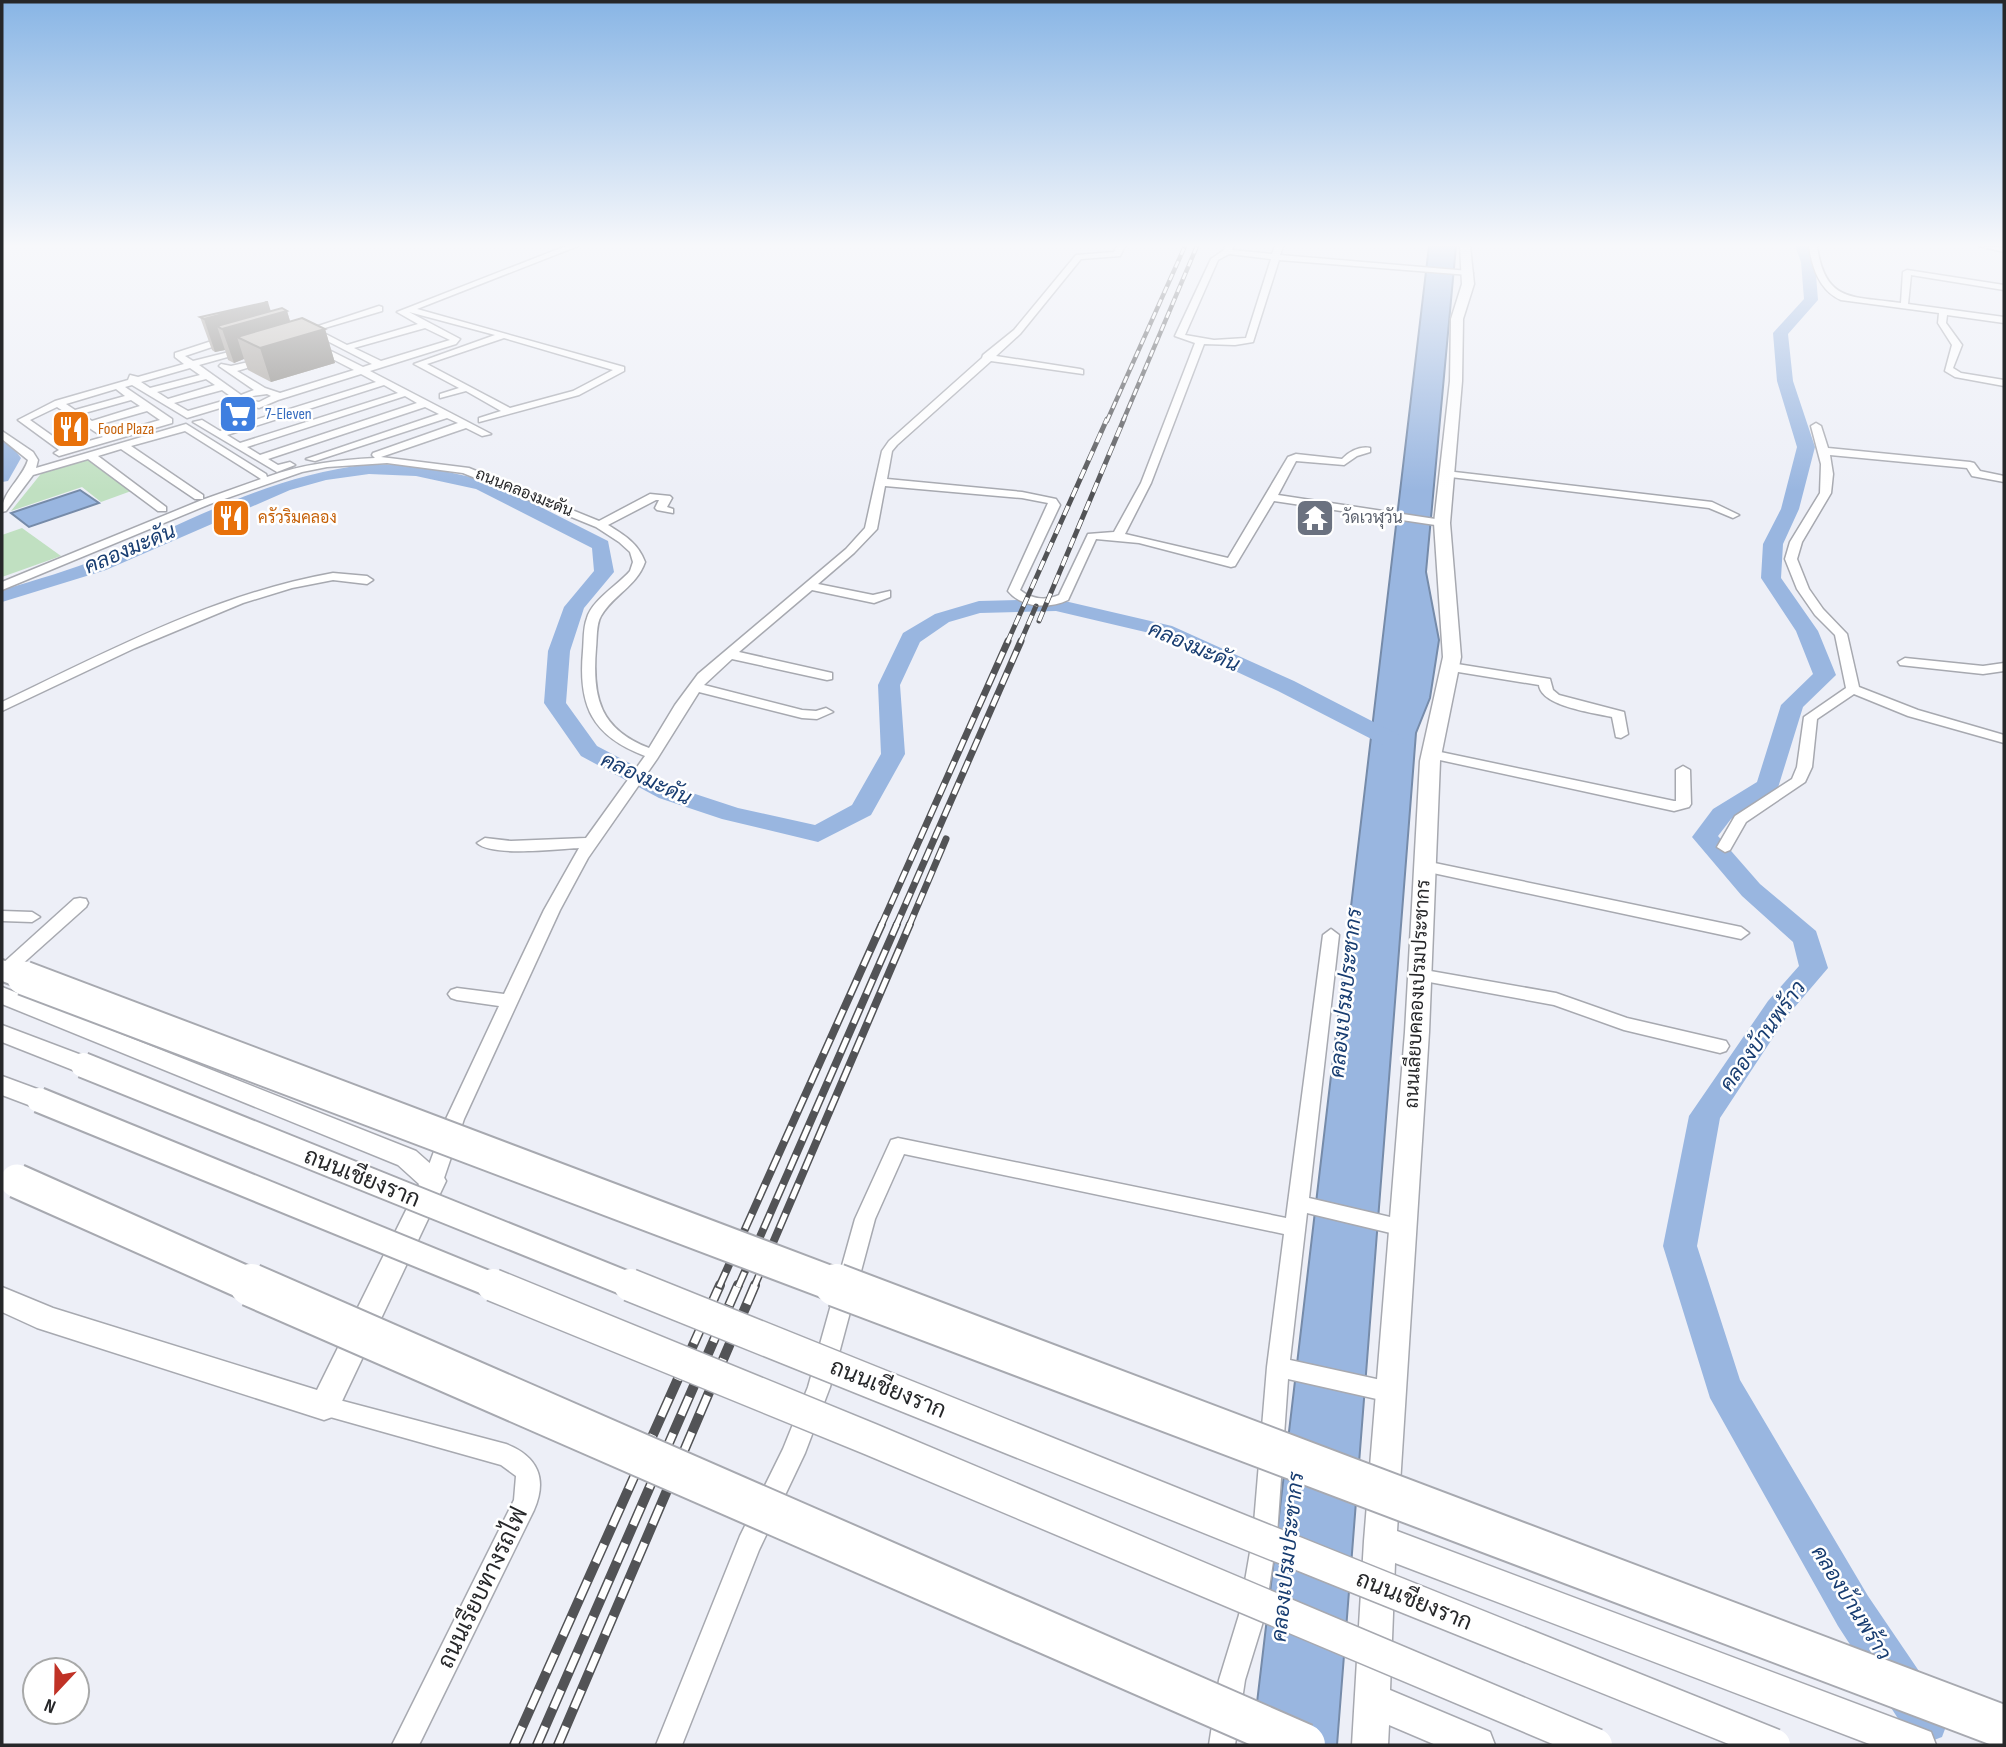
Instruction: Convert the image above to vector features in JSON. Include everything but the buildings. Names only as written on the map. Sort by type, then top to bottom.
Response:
[{"type":"highway","points":[[8,978],[2004,1727]]},
{"type":"highway","points":[[9,1178],[405,1354],[1304,1745]]},
{"type":"main road","name":"ถนนเลียบคลองเปรมประชากร","points":[[1370,1745],[1380,1541],[1378,1389],[1419,975],[1431,754],[1451,667],[1437,522],[1446,474],[1456,381],[1457,328]]},
{"type":"main road","points":[[2,1299],[47,1319],[324,1406],[412,1230],[433,1181],[407,1158],[8,978]]},
{"type":"main road","name":"ถนนเชียงราก","points":[[2,1033],[1774,1745]]},
{"type":"main road","points":[[2,1085],[858,1434],[1596,1745]]},
{"type":"main road","points":[[1380,1541],[1917,1745]]},
{"type":"main road","points":[[1372,1700],[1477,1745]]},
{"type":"street","points":[[313,328],[345,348],[381,365]]},
{"type":"street","points":[[345,348],[416,328]]},
{"type":"street","points":[[116,385],[173,427],[186,421],[198,422],[362,371],[445,345],[455,339],[430,328]]},
{"type":"street","points":[[476,328],[621,369],[576,393],[483,420]]},
{"type":"street","points":[[433,1181],[454,1119],[552,910],[590,843],[651,757],[695,687],[871,529],[887,451],[1021,328]]},
{"type":"street","points":[[1183,328],[1180,335],[1200,343],[1250,340],[1254,328]]},
{"type":"street","points":[[1945,328],[1957,345],[1948,369],[1958,375],[2004,383]]},
{"type":"street","points":[[243,335],[178,355],[224,386],[240,399],[242,404],[251,405]]},
{"type":"street","points":[[29,473],[123,446],[263,391],[446,335]]},
{"type":"street","points":[[504,335],[419,364],[509,411]]},
{"type":"street","points":[[1118,536],[1146,483],[1200,343]]},
{"type":"street","points":[[67,451],[23,420],[58,403],[259,345]]},
{"type":"street","points":[[306,345],[486,434]]},
{"type":"street","points":[[195,348],[263,391],[275,393],[297,410],[382,457],[466,424]]},
{"type":"street","points":[[229,370],[277,356]]},
{"type":"street","points":[[986,357],[1080,372]]},
{"type":"street","points":[[133,381],[132,377],[160,362]]},
{"type":"street","points":[[149,391],[209,375]]},
{"type":"street","points":[[133,381],[166,402],[186,421],[262,476]]},
{"type":"street","points":[[219,434],[385,382]]},
{"type":"street","points":[[166,402],[224,386]]},
{"type":"street","points":[[443,396],[467,388]]},
{"type":"street","points":[[240,446],[406,393]]},
{"type":"street","points":[[74,413],[134,396]]},
{"type":"street","points":[[58,403],[111,438]]},
{"type":"street","points":[[260,458],[426,403]]},
{"type":"street","points":[[91,424],[149,407]]},
{"type":"street","points":[[198,422],[277,469],[449,414]]},
{"type":"street","points":[[33,460],[168,421]]},
{"type":"street","points":[[1816,426],[1824,451],[1824,497],[1799,532],[1791,559],[1803,589],[1819,612],[1841,634],[1853,689]]},
{"type":"street","points":[[2,434],[33,460]]},
{"type":"street","points":[[123,446],[199,497]]},
{"type":"street","points":[[880,487],[1022,495],[1052,501],[1054,505],[1014,592],[1021,598],[1060,600],[1092,536],[1118,536],[1231,563],[1292,459],[1296,457],[1343,462],[1366,450]]},
{"type":"street","points":[[1824,451],[1944,460],[1970,465],[1976,474],[2004,479]]},
{"type":"street","points":[[91,456],[162,509]]},
{"type":"street","name":"ถนนคลองมะดัน","points":[[2,586],[178,512],[285,473],[382,457],[441,465],[484,476],[619,535],[639,559],[640,568],[635,576],[593,617],[589,658],[592,706],[597,718],[614,739],[651,757]]},
{"type":"street","points":[[2,509],[29,473],[33,460]]},
{"type":"street","points":[[1446,474],[1712,505],[1724,508],[1732,515]]},
{"type":"street","points":[[880,487],[918,494]]},
{"type":"street","points":[[600,525],[654,496],[666,498],[661,508],[669,511]]},
{"type":"street","points":[[1271,497],[1437,522]]},
{"type":"street","points":[[2,707],[228,605],[312,578],[359,577],[368,580]]},
{"type":"street","points":[[809,586],[874,599],[886,594]]},
{"type":"street","points":[[729,654],[827,676]]},
{"type":"street","points":[[1905,662],[1983,670],[2004,667]]},
{"type":"street","points":[[1451,667],[1545,682],[1546,691],[1554,698],[1619,715],[1620,734]]},
{"type":"street","points":[[695,687],[803,714],[817,715],[826,712]]},
{"type":"street","points":[[1853,689],[1913,713],[2004,738]]},
{"type":"street","points":[[1724,846],[1740,819],[1798,782],[1805,773],[1807,728],[1811,717],[1853,689]]},
{"type":"street","points":[[1431,754],[1674,806],[1684,804],[1683,770]]},
{"type":"street","points":[[485,843],[511,846],[590,843]]},
{"type":"street","points":[[1425,866],[1741,933]]},
{"type":"street","points":[[8,978],[80,903]]},
{"type":"street","points":[[2,916],[32,917]]},
{"type":"street","points":[[1222,1745],[1232,1679],[1252,1615],[1265,1535],[1284,1369],[1294,1228],[1302,1204],[1332,935]]},
{"type":"street","points":[[1419,975],[1556,999],[1624,1024],[1720,1046]]},
{"type":"street","points":[[457,994],[510,1001]]},
{"type":"street","points":[[669,1745],[749,1544],[793,1453],[819,1387],[865,1219],[898,1145],[1294,1228]]},
{"type":"street","points":[[1302,1204],[1394,1226]]},
{"type":"street","points":[[1284,1369],[1378,1389]]},
{"type":"street","name":"ถนนเรียบทางรถไฟ","points":[[324,1406],[506,1455],[523,1464],[530,1478],[526,1502],[405,1745]]},
{"type":"green space","points":[[90,458],[134,490],[101,502],[82,487],[11,511],[44,470]]},
{"type":"green space","points":[[22,528],[61,556],[2,577],[2,535]]},
{"type":"water","name":"คลองเปรมประชากร","points":[[1419,328],[1448,328],[1426,572],[1439,640],[1430,698],[1416,733],[1337,1745],[1252,1745]]},
{"type":"water","points":[[80,490],[99,503],[29,527],[11,513]]},
{"type":"waterway","name":"คลองบ้านพร้าว","points":[[1785,328],[1780,333],[1785,381],[1806,447],[1790,509],[1773,544],[1771,578],[1807,631],[1825,675],[1792,705],[1768,786],[1722,814],[1705,837],[1751,890],[1806,938],[1814,968],[1778,1008],[1705,1116],[1680,1246],[1723,1386],[1853,1611],[1926,1721]]},
{"type":"waterway","name":"คลองมะดัน","points":[[2,445],[12,458],[2,477]]},
{"type":"waterway","name":"คลองมะดัน","points":[[2,596],[99,565],[283,486],[325,475],[369,469],[416,470],[482,485],[517,500],[601,545],[604,572],[574,607],[559,651],[555,703],[589,751],[668,793],[731,814],[818,834],[862,810],[893,754],[889,685],[911,638],[942,618],[979,607],[1056,605],[1165,630],[1286,686],[1393,741]]},
{"type":"railway","points":[[1107,421],[1149,328]]},
{"type":"railway","points":[[1123,421],[1163,328]]},
{"type":"railway","points":[[1007,643],[1107,419]]},
{"type":"railway","points":[[1039,621],[1124,419]]},
{"type":"railway","points":[[1020,643],[1036,606]]},
{"type":"railway","points":[[881,926],[1008,641]]},
{"type":"railway","points":[[896,926],[1021,641]]},
{"type":"railway","points":[[909,926],[946,839]]},
{"type":"railway","points":[[719,1287],[882,924]]},
{"type":"railway","points":[[738,1287],[897,924]]},
{"type":"railway","points":[[754,1287],[910,924]]},
{"type":"railway","points":[[514,1745],[720,1285]]},
{"type":"railway","points":[[537,1745],[738,1285]]},
{"type":"railway","points":[[558,1745],[755,1285]]},
{"type":"place","name":"7-Eleven","points":[[238,414]]},
{"type":"place","name":"Food Plaza","points":[[71,429]]},
{"type":"place","name":"ครัวริมคลอง","points":[[231,518]]},
{"type":"place","name":"วัดเวฬุวัน","points":[[1315,518]]}]
